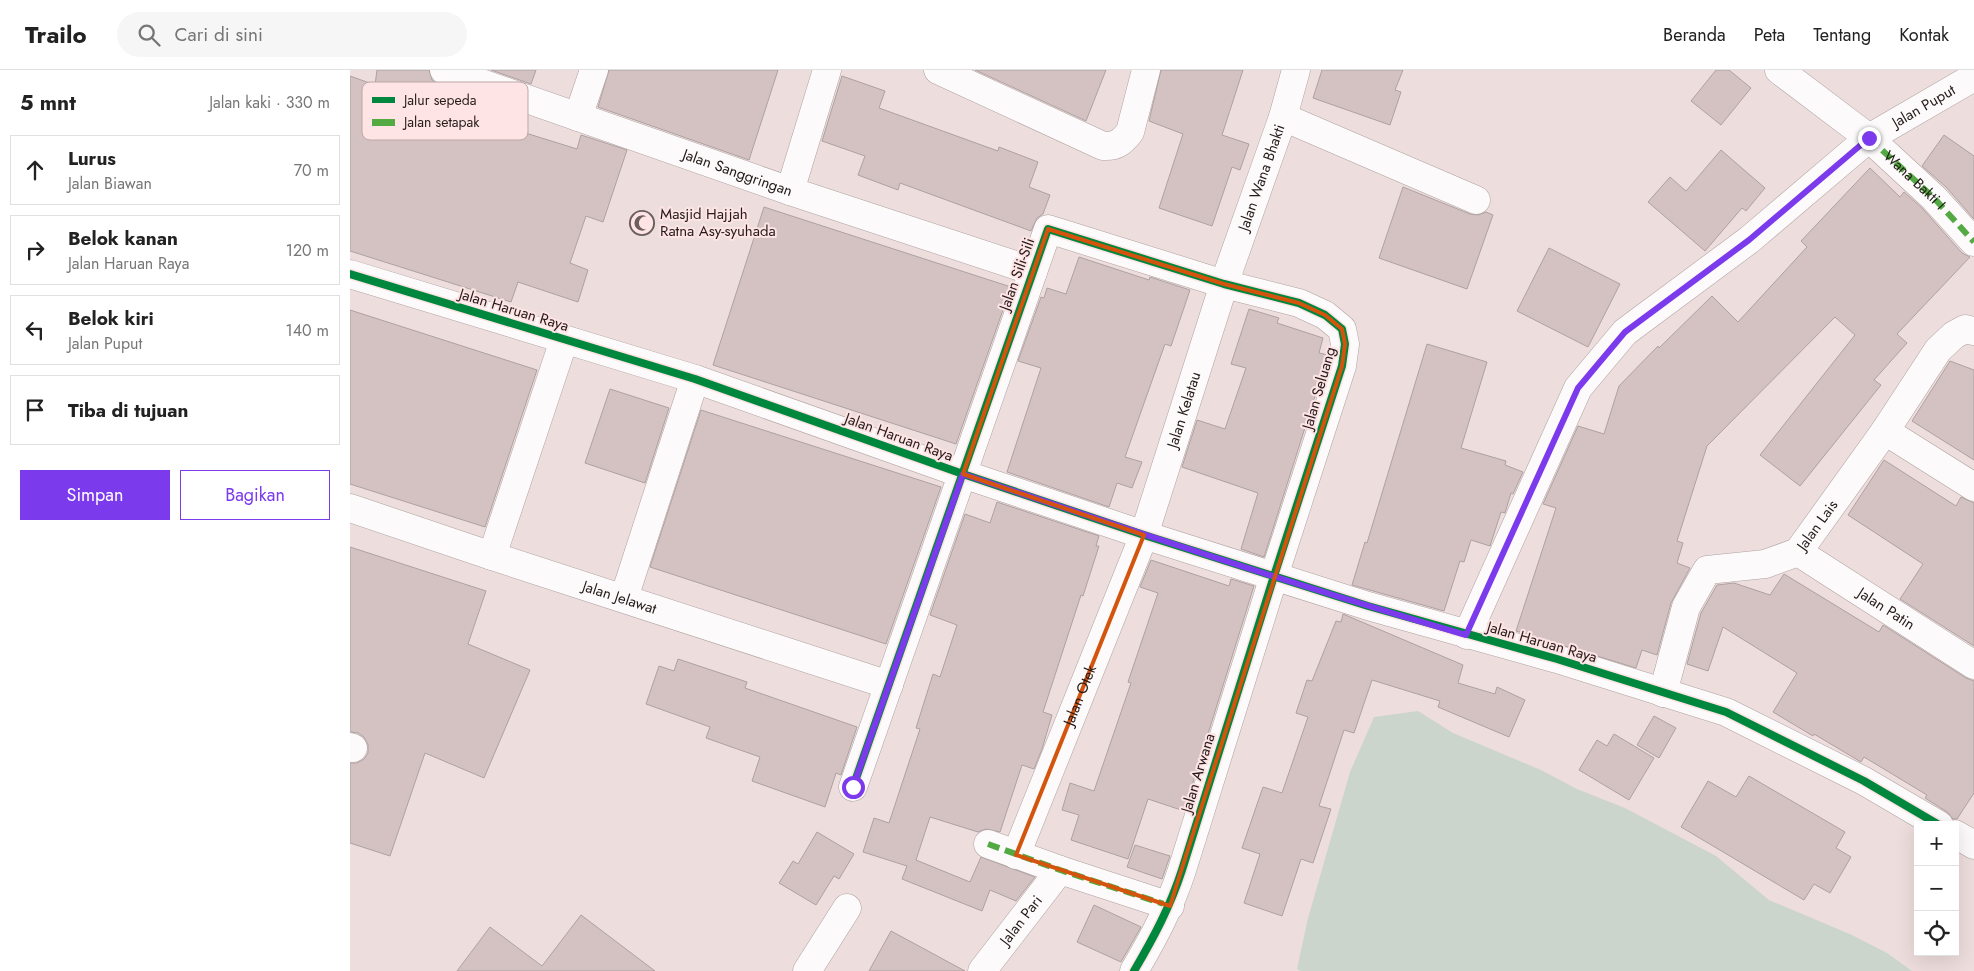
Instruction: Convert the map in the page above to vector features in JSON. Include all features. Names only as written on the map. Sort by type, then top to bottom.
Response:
[{"type":"street","name":"Jalan Sanggringan","points":[[444,70],[478,82]]},
{"type":"street","points":[[578,117],[594,70]]},
{"type":"street","points":[[790,191],[827,70]]},
{"type":"street","points":[[938,70],[1103,146],[1114,146],[1130,132],[1146,70]]},
{"type":"street","name":"Jalan Wana Bhakti","points":[[1224,284],[1283,117],[1296,70]]},
{"type":"street","name":"Wana Bakti I","points":[[1780,70],[1869,138],[1934,198],[1974,242]]},
{"type":"street","name":"Jalan Puput","points":[[1466,635],[1578,388],[1625,332],[1749,240],[1869,138],[1974,77]]},
{"type":"street","name":"Jalan Sanggringan","points":[[528,99],[790,191],[1033,271]]},
{"type":"street","points":[[1283,117],[1476,200]]},
{"type":"street","name":"Jalan Sili-Sili","points":[[853,787],[1048,230],[1224,284]]},
{"type":"street","name":"Jalan Haruan Raya","points":[[350,274],[695,379],[963,474],[1144,535],[1466,635],[1557,659],[1726,712],[1864,781],[1932,821]]},
{"type":"street","name":"Jalan Kelatau","points":[[1144,535],[1224,284]]},
{"type":"street","name":"Jalan Seluang","points":[[1224,284],[1299,303],[1325,315],[1342,329],[1345,344],[1342,366],[1274,576]]},
{"type":"street","name":"Jalan Lais","points":[[1663,693],[1686,607],[1707,570],[1765,564],[1798,552],[1885,431],[1938,350],[1954,335],[1965,329],[1974,331]]},
{"type":"street","points":[[492,556],[564,340]]},
{"type":"street","points":[[624,598],[695,379]]},
{"type":"street","points":[[1885,431],[1974,488]]},
{"type":"street","name":"Jalan Jelawat","points":[[350,508],[889,685]]},
{"type":"street","name":"Jalan Otek","points":[[1016,855],[1144,535]]},
{"type":"street","name":"Jalan Patin","points":[[1798,552],[1974,664]]},
{"type":"street","name":"Jalan Arwana","points":[[1134,971],[1170,906],[1274,576]]},
{"type":"street","points":[[1959,836],[1974,845]]},
{"type":"street","points":[[988,844],[1170,906]]},
{"type":"street","name":"Jalan Pari","points":[[982,971],[1060,870]]},
{"type":"street","points":[[807,971],[847,908]]},
{"type":"highlighted area","points":[[1048,229],[1224,284],[1299,303],[1325,315],[1342,329],[1345,344],[1342,366],[1170,906],[1016,855],[1144,535],[963,474]]},
{"type":"shaded area","points":[[1418,711],[1453,733],[1541,770],[1577,789],[1625,808],[1716,856],[1769,900],[1852,935],[1887,953],[1912,971],[1301,971],[1297,969],[1308,918],[1350,772],[1374,717]]},
{"type":"building","points":[[377,70],[429,70],[432,80],[435,82],[375,82]]},
{"type":"building","points":[[491,70],[536,70],[531,84]]},
{"type":"building","points":[[609,70],[778,70],[749,160],[598,107]]},
{"type":"building","points":[[975,70],[1106,70],[1086,121]]},
{"type":"building","points":[[1161,70],[1243,70],[1222,135],[1249,144],[1240,170],[1232,167],[1212,226],[1159,208],[1183,134],[1149,121]]},
{"type":"building","points":[[1322,70],[1403,70],[1395,90],[1401,92],[1390,125],[1313,98]]},
{"type":"building","points":[[1716,70],[1729,70],[1751,88],[1721,125],[1691,101]]},
{"type":"building","points":[[350,76],[367,82],[362,82],[362,140],[528,140],[528,134],[577,149],[581,135],[627,150],[603,222],[586,216],[570,263],[588,270],[578,302],[518,282],[511,302],[350,251]]},
{"type":"building","points":[[842,76],[885,91],[879,108],[998,151],[999,147],[1038,162],[1029,187],[1050,195],[1043,214],[1037,218],[1031,231],[900,183],[898,190],[858,175],[865,156],[822,141]]},
{"type":"building","points":[[1944,135],[1974,156],[1974,219],[1946,187],[1922,166]]},
{"type":"building","points":[[1721,150],[1765,188],[1746,211],[1742,208],[1705,251],[1648,202],[1670,177],[1686,191]]},
{"type":"building","points":[[1870,168],[1900,197],[1904,192],[1923,209],[1962,253],[1970,257],[1897,334],[1907,343],[1874,380],[1881,385],[1800,486],[1760,455],[1855,335],[1835,317],[1707,446],[1677,541],[1683,543],[1677,563],[1690,568],[1671,603],[1657,655],[1642,650],[1636,668],[1516,631],[1556,508],[1543,504],[1578,426],[1604,434],[1619,386],[1658,346],[1659,348],[1712,296],[1738,322],[1807,247],[1801,241]]},
{"type":"building","points":[[1403,187],[1470,214],[1478,215],[1486,212],[1493,215],[1467,289],[1379,258]]},
{"type":"building","points":[[764,207],[1011,287],[956,444],[713,365]]},
{"type":"building","points":[[1549,248],[1620,284],[1588,347],[1517,311]]},
{"type":"building","points":[[1079,257],[1149,280],[1150,277],[1190,290],[1171,346],[1165,344],[1125,457],[1142,462],[1132,488],[1117,483],[1109,507],[1007,472],[1041,368],[1018,361],[1041,297],[1044,298],[1047,288],[1066,294]]},
{"type":"building","points":[[1249,309],[1279,318],[1277,323],[1323,338],[1319,353],[1328,355],[1264,557],[1241,549],[1258,493],[1182,467],[1197,420],[1225,429],[1246,368],[1231,364]]},
{"type":"building","points":[[350,310],[537,370],[485,527],[350,484]]},
{"type":"building","points":[[1427,344],[1487,362],[1461,448],[1506,461],[1505,465],[1523,472],[1513,494],[1511,493],[1505,513],[1501,512],[1490,546],[1471,540],[1464,562],[1460,561],[1444,611],[1352,585],[1365,542],[1367,543]]},
{"type":"building","points":[[1950,361],[1974,370],[1974,460],[1912,421]]},
{"type":"building","points":[[610,389],[669,408],[645,483],[585,463]]},
{"type":"building","points":[[701,410],[941,487],[886,644],[650,567]]},
{"type":"building","points":[[1884,460],[1956,506],[1961,497],[1974,503],[1974,646],[1900,599],[1923,564],[1848,515]]},
{"type":"building","points":[[997,502],[1099,536],[1096,546],[1099,546],[1043,712],[1052,715],[1042,749],[1034,769],[1022,765],[1000,832],[986,829],[978,832],[930,817],[916,860],[970,882],[981,857],[1035,877],[1016,901],[990,890],[982,911],[902,879],[907,866],[863,852],[874,818],[889,823],[920,729],[916,728],[933,674],[940,677],[957,625],[930,615],[965,514],[990,523]]},
{"type":"building","points":[[350,547],[486,591],[468,644],[530,670],[484,778],[425,753],[390,856],[350,843],[350,763],[357,763],[364,759],[368,753],[368,745],[364,737],[358,733],[350,732]]},
{"type":"building","points":[[1151,560],[1229,586],[1231,579],[1254,586],[1184,811],[1148,799],[1128,859],[1071,840],[1079,815],[1062,810],[1070,783],[1094,791],[1131,683],[1128,682],[1158,593],[1140,587]]},
{"type":"building","points":[[1784,574],[1879,632],[1883,625],[1966,678],[1974,681],[1974,793],[1957,819],[1953,819],[1947,812],[1925,798],[1927,795],[1864,757],[1861,762],[1773,712],[1797,673],[1723,627],[1708,671],[1687,664],[1701,613],[1717,585],[1734,583],[1770,595]]},
{"type":"building","points":[[1343,614],[1463,665],[1458,683],[1495,694],[1497,687],[1525,700],[1509,737],[1438,707],[1440,701],[1372,680],[1354,733],[1344,730],[1319,806],[1331,809],[1313,863],[1301,859],[1282,916],[1244,903],[1260,854],[1242,848],[1263,787],[1282,793],[1308,717],[1296,713],[1307,680],[1312,681],[1336,621],[1341,622]]},
{"type":"building","points":[[678,659],[747,682],[745,688],[857,727],[841,775],[836,773],[825,807],[752,781],[760,757],[706,738],[710,727],[646,704],[659,666],[674,671]]},
{"type":"building","points":[[1654,716],[1676,728],[1659,758],[1637,745]]},
{"type":"building","points":[[1614,734],[1654,758],[1629,800],[1579,770],[1597,740],[1607,746]]},
{"type":"building","points":[[1749,776],[1845,832],[1836,848],[1851,857],[1830,893],[1814,884],[1804,900],[1681,827],[1708,781],[1736,797]]},
{"type":"building","points":[[817,832],[854,854],[839,879],[834,876],[816,905],[779,883],[793,861],[798,864]]},
{"type":"building","points":[[1135,845],[1170,856],[1162,879],[1127,867]]},
{"type":"building","points":[[1094,905],[1141,927],[1121,962],[1077,942]]},
{"type":"building","points":[[581,915],[655,971],[457,971],[490,927],[542,966]]},
{"type":"building","points":[[891,931],[965,971],[869,971]]},
{"type":"marked path","points":[[1869,138],[1934,198],[1974,242]]},
{"type":"marked path","points":[[988,844],[1170,906]]},
{"type":"cycle path","points":[[853,787],[1048,229],[1224,284],[1299,303],[1325,315],[1342,329],[1345,344],[1342,366],[1182,870],[1161,922],[1134,971]]},
{"type":"cycle path","points":[[350,274],[695,379],[963,474],[1144,535],[1368,606],[1557,659],[1726,712],[1864,781],[1932,821]]},
{"type":"place","name":"Masjid Hajjah Ratna Asy-syuhada","points":[[642,223]]},
{"type":"route","points":[[853,787],[963,474],[1144,535],[1466,635],[1578,388],[1625,332],[1749,240],[1869,138]]}]
